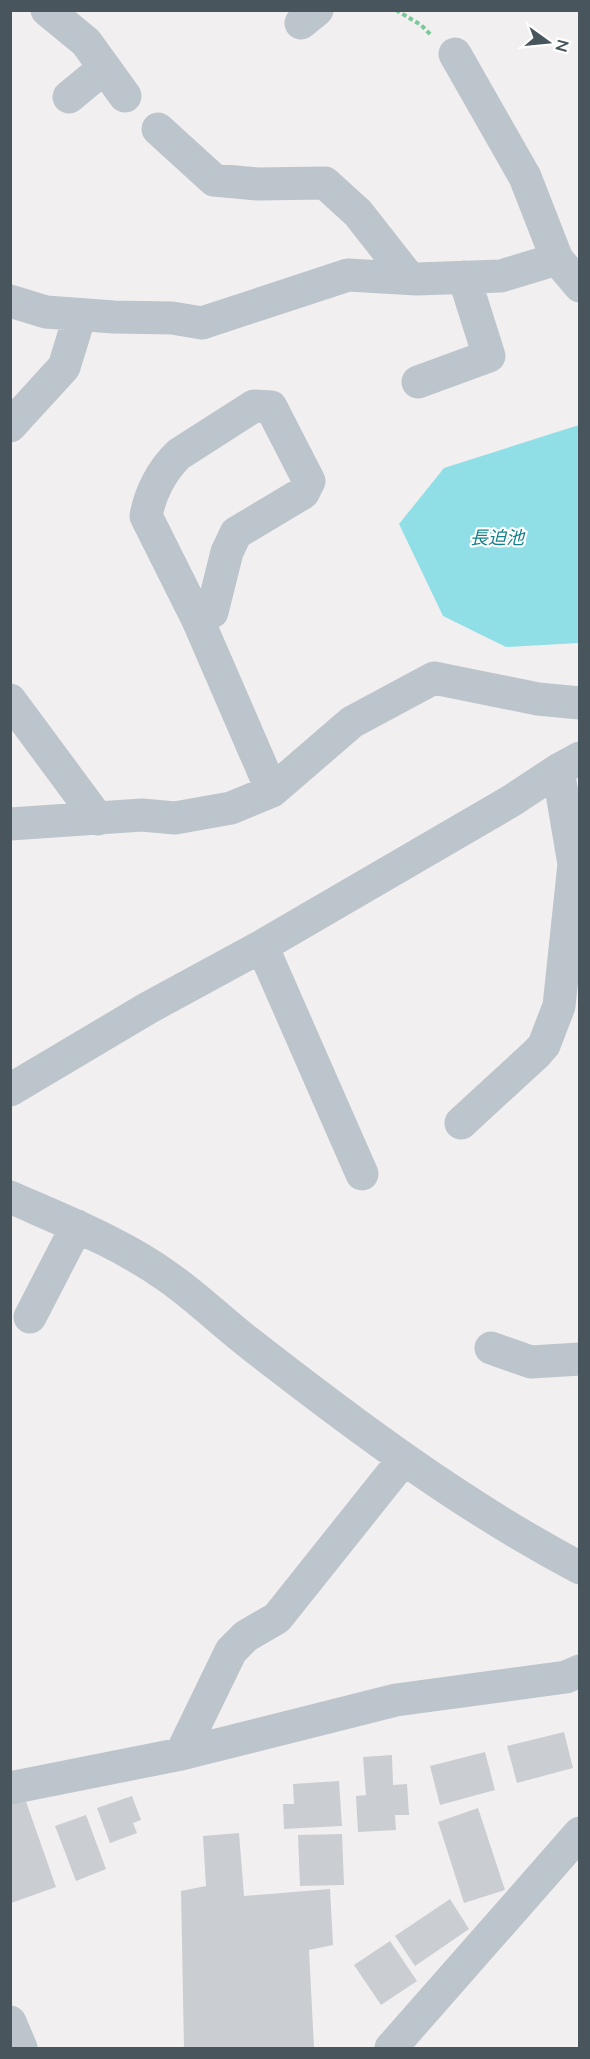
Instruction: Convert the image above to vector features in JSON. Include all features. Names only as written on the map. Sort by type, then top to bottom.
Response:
[{"type":"street","points":[[47,10],[86,42],[125,96]]},
{"type":"street","points":[[455,54],[525,177],[557,259],[579,286]]},
{"type":"street","points":[[69,97],[104,68]]},
{"type":"street","points":[[158,129],[214,180],[258,184],[325,183],[358,213],[409,278]]},
{"type":"street","points":[[10,301],[46,312],[172,318],[202,323],[348,275],[409,278],[501,276],[557,259]]},
{"type":"street","points":[[418,382],[489,356],[464,277]]},
{"type":"street","points":[[10,426],[64,367],[80,315]]},
{"type":"street","points":[[196,618],[212,612],[227,552],[236,533],[303,493],[309,482],[271,407],[254,406],[179,454],[170,463],[149,500],[146,516],[196,618],[272,790]]},
{"type":"street","points":[[10,824],[142,815],[175,818],[231,808],[272,790],[352,722],[434,678],[538,699],[579,703]]},
{"type":"street","points":[[10,700],[98,819]]},
{"type":"street","points":[[10,1090],[148,1008],[262,946],[511,801],[568,764],[574,864],[559,1006],[544,1045],[461,1123]]},
{"type":"street","points":[[262,946],[362,1174]]},
{"type":"street","points":[[10,1197],[77,1226],[143,1261],[169,1278],[227,1327],[404,1460],[549,1552],[579,1568]]},
{"type":"street","points":[[30,1317],[77,1226]]},
{"type":"street","points":[[491,1348],[531,1362],[579,1359]]},
{"type":"street","points":[[181,1755],[231,1651],[246,1636],[277,1618],[404,1460]]},
{"type":"street","points":[[10,1788],[181,1755],[396,1700],[566,1677],[579,1671]]},
{"type":"street","points":[[391,2049],[579,1833]]},
{"type":"street","points":[[10,2022],[21,2049]]},
{"type":"path","points":[[396,10],[421,25],[443,48],[455,54]]},
{"type":"water","name":"長迫池","points":[[579,425],[579,643],[506,647],[443,616],[399,524],[444,468]]},
{"type":"building","points":[[564,1732],[573,1768],[517,1783],[507,1746]]},
{"type":"building","points":[[485,1752],[495,1790],[440,1805],[430,1766]]},
{"type":"building","points":[[392,1755],[393,1785],[407,1784],[409,1815],[395,1815],[396,1830],[358,1832],[356,1796],[366,1795],[363,1757]]},
{"type":"building","points":[[339,1781],[342,1826],[284,1829],[283,1804],[294,1804],[293,1784]]},
{"type":"building","points":[[23,1793],[56,1887],[11,1903],[10,1797]]},
{"type":"building","points":[[132,1796],[141,1820],[133,1823],[137,1833],[110,1843],[97,1808]]},
{"type":"building","points":[[478,1808],[505,1890],[464,1903],[438,1822]]},
{"type":"building","points":[[86,1815],[106,1869],[76,1881],[55,1826]]},
{"type":"building","points":[[239,1833],[244,1896],[330,1889],[333,1945],[309,1950],[314,2048],[184,2048],[181,1891],[206,1886],[203,1836]]},
{"type":"building","points":[[342,1834],[344,1885],[300,1886],[298,1835]]},
{"type":"building","points":[[450,1899],[469,1929],[415,1966],[395,1936]]},
{"type":"building","points":[[390,1941],[417,1981],[381,2005],[354,1965]]}]
